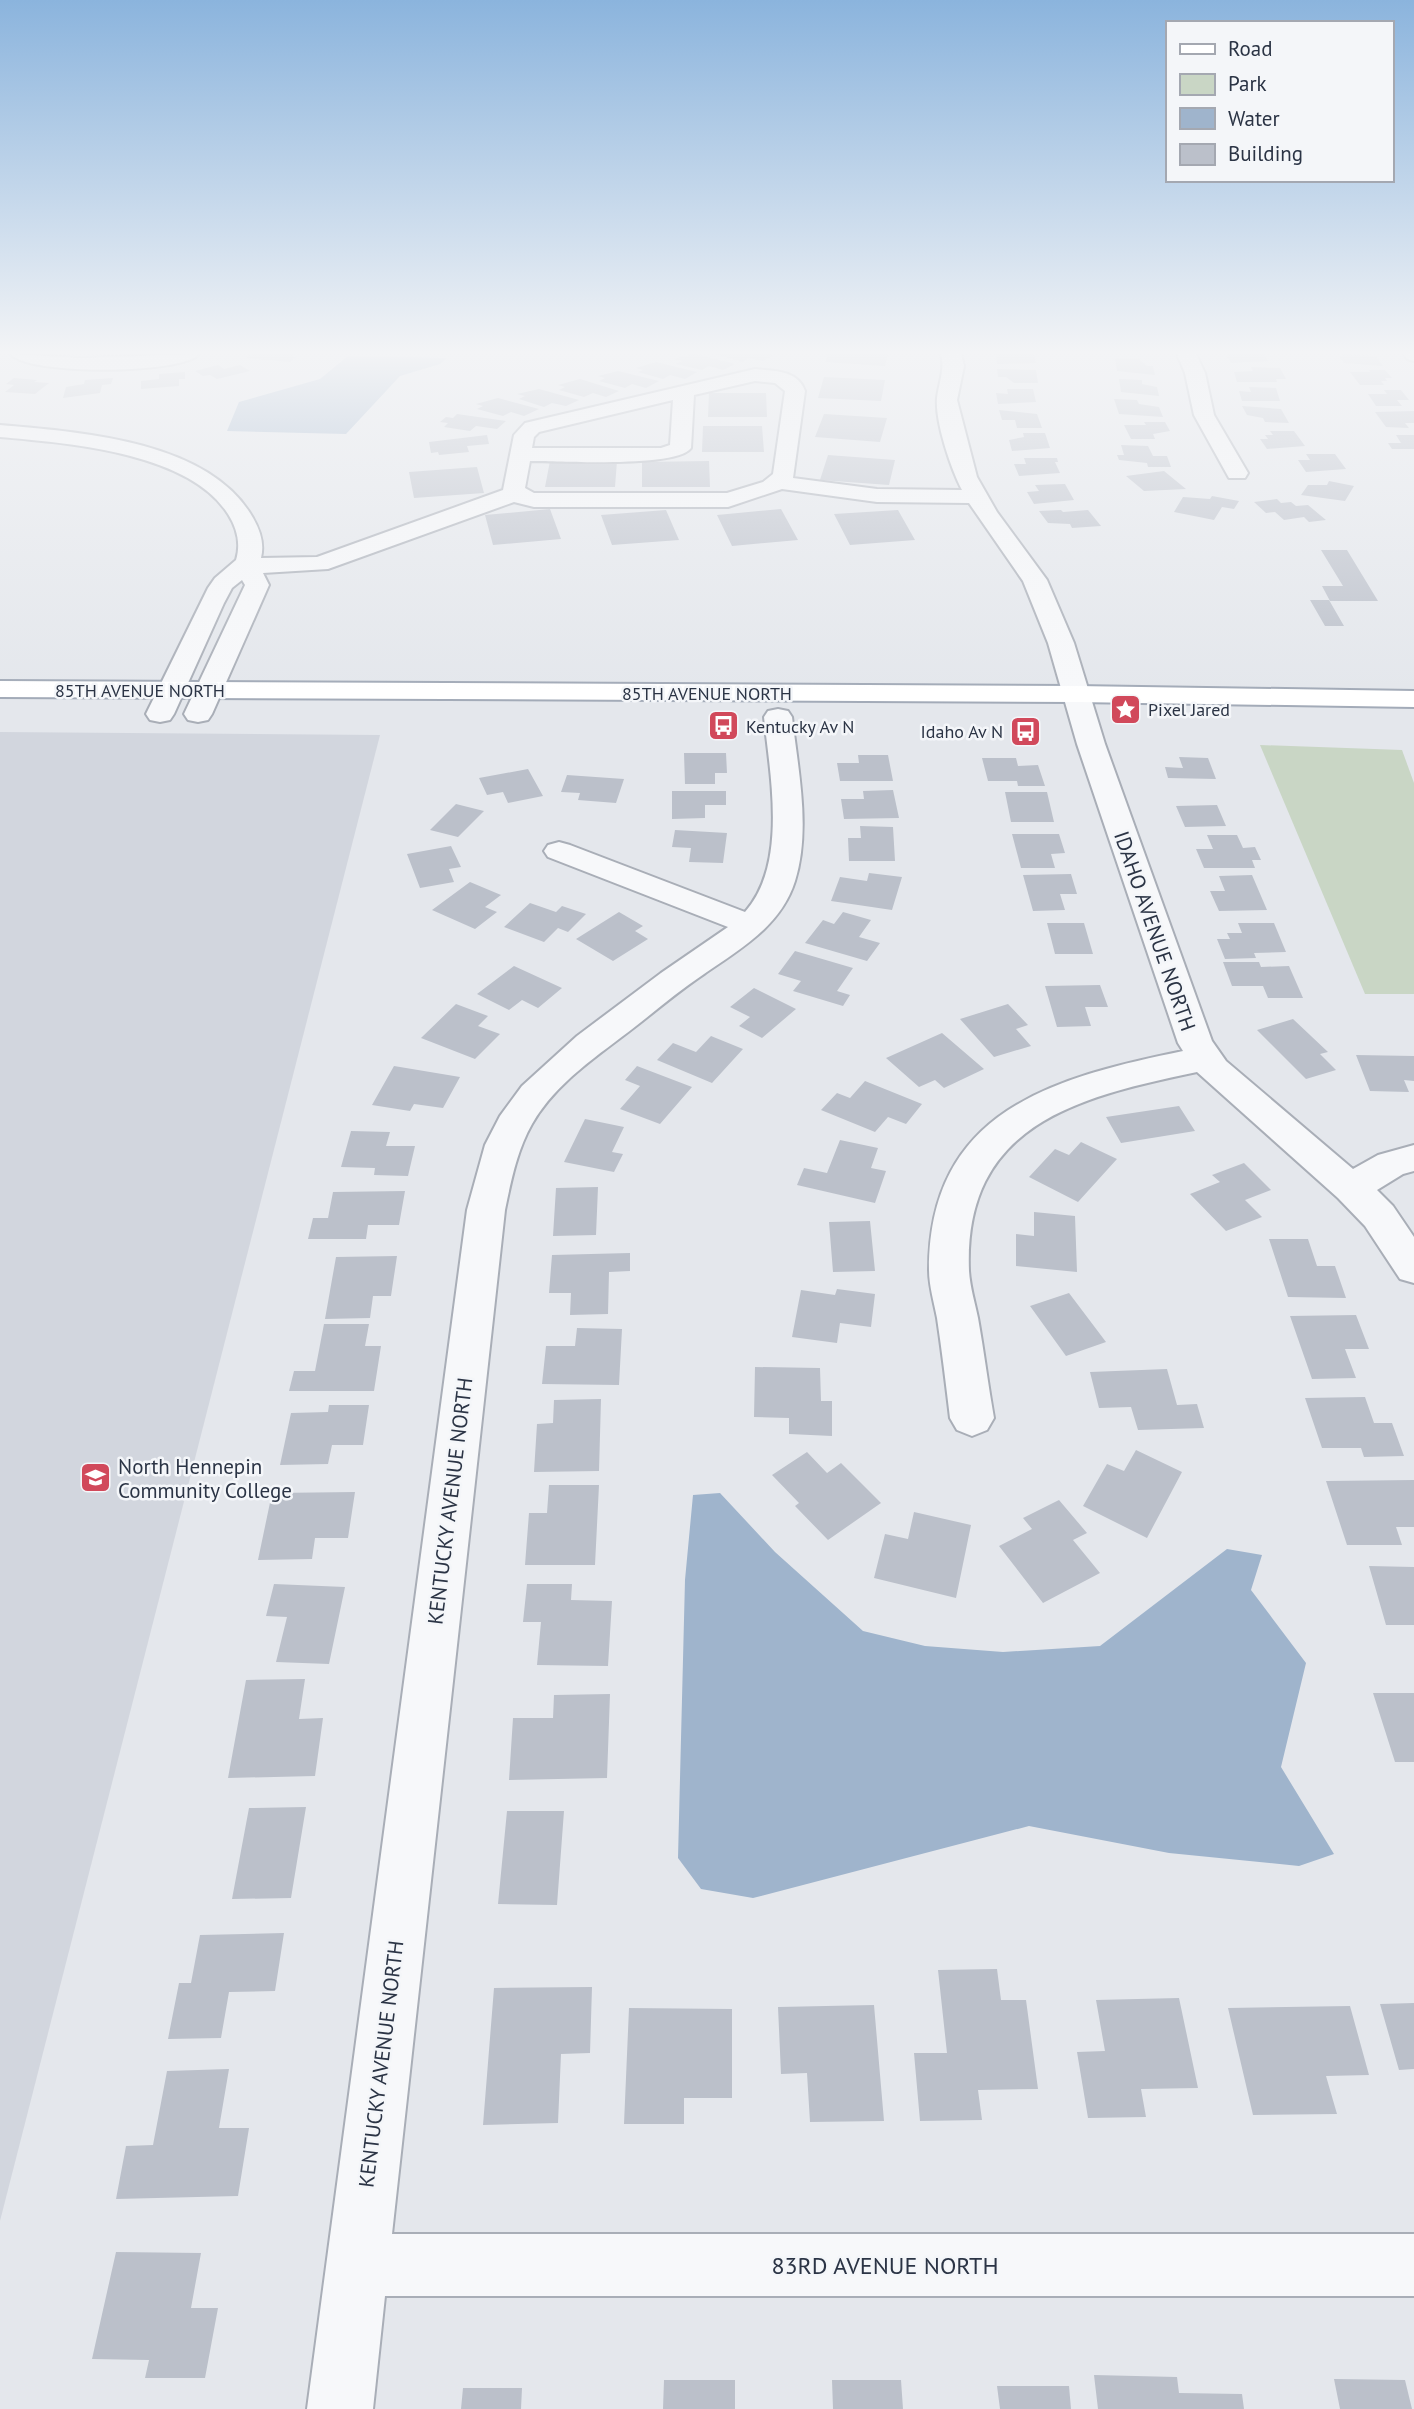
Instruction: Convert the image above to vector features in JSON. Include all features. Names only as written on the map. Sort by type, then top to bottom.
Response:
[{"type":"main road","name":"85TH AVENUE NORTH","points":[[0,689],[211,690],[1080,705],[1414,722]]},
{"type":"main road","name":"85TH AVENUE NORTH","points":[[0,713],[778,716],[1080,705],[1414,699]]},
{"type":"street","points":[[177,466],[209,482],[230,499],[243,517],[251,552],[247,566],[257,585],[198,714]]},
{"type":"street","points":[[517,466],[513,486],[517,494]]},
{"type":"street","points":[[160,714],[221,585],[247,566],[320,564],[517,494],[534,500],[728,500],[760,492],[779,482],[784,476],[785,466]]},
{"type":"street","name":"IDAHO AVENUE NORTH","points":[[963,466],[976,496],[1035,580],[1061,643],[1184,1017],[1195,1043],[1213,1069],[1239,1094],[1351,1188],[1378,1216],[1414,1268]]},
{"type":"street","points":[[1234,466],[1237,472]]},
{"type":"street","points":[[779,482],[831,492],[888,498],[976,496]]},
{"type":"street","name":"KENTUCKY AVENUE NORTH","points":[[340,2409],[482,1238],[494,1166],[513,1124],[541,1086],[575,1054],[751,925],[779,883],[786,854],[778,716]]},
{"type":"street","points":[[559,851],[751,925]]},
{"type":"street","points":[[972,1418],[949,1270],[951,1224],[962,1183],[986,1147],[1020,1118],[1060,1095],[1108,1079],[1207,1058]]},
{"type":"street","points":[[1351,1188],[1391,1164],[1414,1158]]},
{"type":"street","name":"83RD AVENUE NORTH","points":[[357,2265],[1414,2265]]},
{"type":"shaded area","name":"North Hennepin Community College","points":[[0,732],[380,735],[0,2221]]},
{"type":"green space","points":[[1260,745],[1402,750],[1414,783],[1414,994],[1365,994]]},
{"type":"water","points":[[720,1493],[775,1552],[863,1631],[925,1646],[1003,1652],[1100,1646],[1227,1549],[1262,1555],[1251,1590],[1306,1663],[1281,1767],[1334,1854],[1299,1866],[1169,1853],[1029,1826],[753,1898],[701,1889],[678,1858],[685,1580],[693,1495]]},
{"type":"building","points":[[549,466],[617,466],[615,487],[545,487]]},
{"type":"building","points":[[642,466],[709,466],[710,487],[642,487]]},
{"type":"building","points":[[824,466],[893,466],[889,485],[820,480]]},
{"type":"building","points":[[1015,466],[1057,466],[1060,473],[1019,476]]},
{"type":"building","points":[[1302,466],[1344,466],[1346,469],[1306,472]]},
{"type":"building","points":[[477,467],[484,493],[414,498],[409,472]]},
{"type":"building","points":[[1164,471],[1186,489],[1144,491],[1126,476]]},
{"type":"building","points":[[1329,481],[1354,486],[1345,501],[1301,495],[1308,485],[1327,485]]},
{"type":"building","points":[[1065,484],[1074,500],[1034,504],[1027,492],[1039,491],[1035,485]]},
{"type":"building","points":[[1212,496],[1239,501],[1234,509],[1222,507],[1214,520],[1174,512],[1183,497],[1210,499]]},
{"type":"building","points":[[1277,499],[1281,503],[1291,502],[1296,506],[1308,505],[1326,520],[1309,522],[1304,517],[1284,520],[1275,512],[1266,513],[1254,502]]},
{"type":"building","points":[[550,509],[561,539],[493,545],[485,515]]},
{"type":"building","points":[[781,509],[798,540],[732,546],[717,515]]},
{"type":"building","points":[[666,510],[679,540],[612,545],[601,515]]},
{"type":"building","points":[[898,510],[915,540],[850,545],[834,514]]},
{"type":"building","points":[[1088,510],[1101,526],[1072,528],[1070,524],[1048,523],[1039,511]]},
{"type":"building","points":[[1321,550],[1347,550],[1378,601],[1330,601],[1322,586],[1343,586]]},
{"type":"building","points":[[1310,600],[1329,600],[1344,626],[1325,626]]},
{"type":"building","points":[[684,753],[726,753],[727,773],[715,773],[715,784],[685,784]]},
{"type":"building","points":[[858,755],[888,755],[893,781],[840,781],[837,763],[859,763]]},
{"type":"building","points":[[1179,757],[1208,758],[1216,779],[1168,778],[1165,767],[1183,768]]},
{"type":"building","points":[[982,758],[1016,758],[1018,766],[1038,765],[1045,786],[1018,786],[1017,781],[988,781]]},
{"type":"building","points":[[528,769],[543,796],[508,803],[503,792],[487,795],[479,778]]},
{"type":"building","points":[[567,775],[624,779],[616,803],[578,800],[580,793],[561,792]]},
{"type":"building","points":[[893,790],[899,818],[844,819],[841,799],[864,799],[863,791]]},
{"type":"building","points":[[672,791],[726,791],[726,805],[705,805],[705,818],[672,819]]},
{"type":"building","points":[[1005,792],[1047,792],[1054,822],[1011,822]]},
{"type":"building","points":[[456,804],[484,811],[458,837],[430,830]]},
{"type":"building","points":[[1217,805],[1226,826],[1185,827],[1176,806]]},
{"type":"building","points":[[860,826],[893,827],[895,861],[849,861],[848,838],[861,838]]},
{"type":"building","points":[[675,830],[727,833],[723,863],[689,862],[691,848],[672,847]]},
{"type":"building","points":[[1012,834],[1059,834],[1065,853],[1051,854],[1055,868],[1021,868]]},
{"type":"building","points":[[1207,835],[1237,835],[1243,848],[1255,847],[1261,860],[1252,860],[1255,868],[1204,868],[1196,849],[1213,849]]},
{"type":"building","points":[[451,846],[461,867],[449,869],[454,882],[420,888],[407,854]]},
{"type":"building","points":[[869,873],[902,877],[892,910],[831,901],[840,877],[867,881]]},
{"type":"building","points":[[1071,874],[1077,894],[1060,894],[1065,910],[1033,911],[1023,875]]},
{"type":"building","points":[[1252,875],[1267,910],[1219,911],[1210,891],[1225,891],[1219,876]]},
{"type":"building","points":[[470,882],[501,895],[485,907],[497,912],[475,929],[432,910]]},
{"type":"building","points":[[530,903],[556,912],[562,906],[586,914],[568,932],[558,928],[544,942],[504,927]]},
{"type":"building","points":[[619,912],[643,926],[635,931],[648,939],[613,961],[576,939]]},
{"type":"building","points":[[843,912],[871,920],[859,937],[880,943],[867,961],[805,943],[823,920],[834,924]]},
{"type":"building","points":[[1047,923],[1084,923],[1093,954],[1055,954]]},
{"type":"building","points":[[1238,923],[1274,923],[1286,952],[1254,953],[1256,958],[1225,959],[1217,939],[1230,939],[1227,933],[1242,933]]},
{"type":"building","points":[[795,951],[853,968],[837,991],[850,995],[843,1006],[793,991],[801,981],[778,974]]},
{"type":"building","points":[[1223,962],[1259,962],[1261,967],[1289,966],[1303,998],[1268,998],[1263,986],[1232,986]]},
{"type":"building","points":[[514,966],[562,988],[538,1008],[522,1000],[509,1010],[477,994]]},
{"type":"building","points":[[1100,985],[1108,1007],[1085,1007],[1091,1026],[1057,1027],[1045,986]]},
{"type":"building","points":[[754,988],[796,1009],[762,1038],[739,1026],[750,1017],[730,1007]]},
{"type":"building","points":[[456,1004],[488,1016],[478,1026],[500,1034],[475,1059],[421,1038]]},
{"type":"building","points":[[1008,1004],[1028,1025],[1016,1029],[1031,1046],[994,1057],[960,1019]]},
{"type":"building","points":[[1293,1019],[1328,1052],[1320,1054],[1336,1070],[1306,1079],[1257,1030]]},
{"type":"building","points":[[942,1033],[984,1069],[944,1088],[935,1080],[919,1087],[886,1058]]},
{"type":"building","points":[[711,1036],[743,1049],[712,1083],[657,1060],[673,1043],[696,1052]]},
{"type":"building","points":[[1356,1055],[1414,1056],[1414,1081],[1404,1080],[1409,1092],[1370,1091]]},
{"type":"building","points":[[394,1066],[460,1077],[443,1108],[414,1104],[410,1111],[372,1105]]},
{"type":"building","points":[[637,1066],[692,1087],[660,1124],[620,1109],[640,1086],[625,1080]]},
{"type":"building","points":[[865,1081],[922,1104],[906,1124],[888,1117],[875,1132],[821,1110],[837,1093],[850,1098]]},
{"type":"building","points":[[1179,1106],[1195,1131],[1121,1143],[1106,1117]]},
{"type":"building","points":[[585,1119],[624,1127],[612,1152],[623,1154],[614,1172],[564,1162]]},
{"type":"building","points":[[351,1131],[390,1132],[386,1146],[415,1146],[408,1176],[374,1175],[375,1168],[341,1167]]},
{"type":"building","points":[[840,1140],[878,1148],[871,1168],[886,1171],[875,1203],[797,1185],[804,1168],[827,1173]]},
{"type":"building","points":[[1081,1142],[1117,1159],[1078,1202],[1029,1177],[1055,1149],[1069,1155]]},
{"type":"building","points":[[1244,1163],[1271,1190],[1245,1200],[1262,1217],[1226,1231],[1190,1194],[1220,1182],[1212,1175]]},
{"type":"building","points":[[598,1187],[596,1235],[553,1236],[556,1188]]},
{"type":"building","points":[[405,1191],[399,1225],[368,1225],[366,1239],[308,1239],[313,1218],[328,1218],[333,1192]]},
{"type":"building","points":[[1034,1212],[1075,1216],[1077,1272],[1016,1266],[1016,1234],[1034,1236]]},
{"type":"building","points":[[870,1221],[875,1271],[833,1272],[829,1222]]},
{"type":"building","points":[[1269,1239],[1308,1239],[1317,1266],[1335,1266],[1346,1298],[1288,1297]]},
{"type":"building","points":[[630,1253],[630,1271],[609,1272],[608,1314],[570,1315],[571,1293],[549,1293],[552,1255]]},
{"type":"building","points":[[397,1256],[391,1296],[373,1296],[370,1318],[325,1319],[336,1257]]},
{"type":"building","points":[[837,1289],[875,1294],[871,1327],[840,1323],[837,1343],[792,1337],[801,1290],[835,1295]]},
{"type":"building","points":[[1069,1293],[1106,1342],[1066,1356],[1030,1306]]},
{"type":"building","points":[[1356,1315],[1369,1349],[1345,1349],[1356,1378],[1312,1379],[1290,1316]]},
{"type":"building","points":[[324,1324],[369,1324],[365,1346],[381,1346],[374,1391],[289,1391],[294,1371],[315,1371]]},
{"type":"building","points":[[577,1328],[622,1329],[619,1385],[542,1384],[546,1346],[575,1346]]},
{"type":"building","points":[[755,1367],[820,1368],[821,1401],[832,1401],[832,1436],[789,1434],[789,1418],[754,1417]]},
{"type":"building","points":[[1167,1369],[1177,1405],[1197,1404],[1204,1428],[1138,1430],[1131,1407],[1099,1408],[1090,1372]]},
{"type":"building","points":[[1365,1397],[1374,1423],[1392,1423],[1404,1456],[1364,1457],[1361,1448],[1322,1448],[1305,1398]]},
{"type":"building","points":[[601,1399],[599,1471],[534,1472],[537,1424],[553,1423],[554,1400]]},
{"type":"building","points":[[329,1405],[369,1405],[363,1445],[332,1445],[328,1464],[280,1465],[291,1413],[328,1412]]},
{"type":"building","points":[[1136,1450],[1182,1472],[1147,1538],[1083,1506],[1107,1464],[1124,1471]]},
{"type":"building","points":[[807,1452],[827,1473],[841,1463],[881,1503],[828,1540],[795,1506],[799,1503],[772,1475]]},
{"type":"building","points":[[1414,1480],[1414,1527],[1396,1527],[1402,1545],[1347,1545],[1326,1481]]},
{"type":"building","points":[[549,1485],[599,1485],[595,1565],[525,1565],[529,1513],[547,1513]]},
{"type":"building","points":[[355,1492],[348,1538],[315,1538],[312,1559],[258,1560],[272,1493]]},
{"type":"building","points":[[1059,1500],[1087,1533],[1073,1540],[1100,1573],[1043,1603],[999,1546],[1032,1529],[1023,1518]]},
{"type":"building","points":[[914,1512],[971,1525],[956,1598],[874,1578],[885,1534],[908,1539]]},
{"type":"building","points":[[1369,1566],[1414,1567],[1414,1625],[1386,1625]]},
{"type":"building","points":[[274,1584],[345,1587],[329,1664],[276,1662],[287,1617],[266,1616]]},
{"type":"building","points":[[527,1584],[572,1584],[571,1600],[612,1601],[608,1666],[537,1665],[541,1622],[523,1622]]},
{"type":"building","points":[[305,1679],[299,1719],[323,1718],[315,1776],[228,1778],[246,1680]]},
{"type":"building","points":[[1373,1693],[1414,1693],[1414,1762],[1395,1762]]},
{"type":"building","points":[[610,1694],[607,1778],[509,1780],[513,1718],[553,1718],[554,1695]]},
{"type":"building","points":[[306,1807],[291,1898],[232,1899],[249,1808]]},
{"type":"building","points":[[507,1811],[564,1811],[557,1905],[498,1904]]},
{"type":"building","points":[[284,1933],[275,1991],[229,1992],[221,2038],[168,2039],[179,1983],[191,1983],[200,1935]]},
{"type":"building","points":[[997,1969],[1001,2000],[1026,2000],[1038,2089],[978,2090],[982,2120],[920,2121],[914,2053],[947,2053],[938,1970]]},
{"type":"building","points":[[592,1987],[590,2053],[561,2054],[558,2123],[483,2125],[494,1988]]},
{"type":"building","points":[[1179,1998],[1198,2088],[1141,2089],[1146,2117],[1088,2118],[1077,2052],[1105,2051],[1096,2000]]},
{"type":"building","points":[[1414,2003],[1414,2069],[1399,2070],[1380,2004]]},
{"type":"building","points":[[874,2005],[884,2121],[810,2122],[807,2073],[781,2074],[778,2007]]},
{"type":"building","points":[[1350,2006],[1369,2075],[1326,2076],[1337,2114],[1253,2115],[1228,2008]]},
{"type":"building","points":[[629,2008],[732,2009],[732,2098],[684,2098],[684,2124],[624,2124]]},
{"type":"building","points":[[229,2069],[219,2128],[249,2128],[238,2196],[116,2199],[126,2146],[153,2145],[167,2071]]},
{"type":"building","points":[[116,2252],[201,2253],[191,2308],[218,2308],[205,2378],[145,2378],[149,2360],[92,2359]]},
{"type":"building","points":[[1094,2375],[1177,2377],[1179,2393],[1242,2394],[1244,2409],[1098,2409]]},
{"type":"building","points":[[1334,2379],[1405,2380],[1412,2409],[1340,2409]]},
{"type":"building","points":[[664,2380],[735,2380],[735,2409],[663,2409]]},
{"type":"building","points":[[832,2380],[901,2380],[903,2409],[833,2409]]},
{"type":"building","points":[[997,2386],[1069,2386],[1071,2409],[1000,2409]]},
{"type":"building","points":[[463,2388],[522,2388],[521,2409],[461,2409]]},
{"type":"place","name":"Pixel Jared","points":[[1125,709]]},
{"type":"place","name":"Kentucky Av N","points":[[723,726]]},
{"type":"place","name":"Idaho Av N","points":[[1026,731]]},
{"type":"place","name":"North Hennepin Community College","points":[[95,1478]]}]
